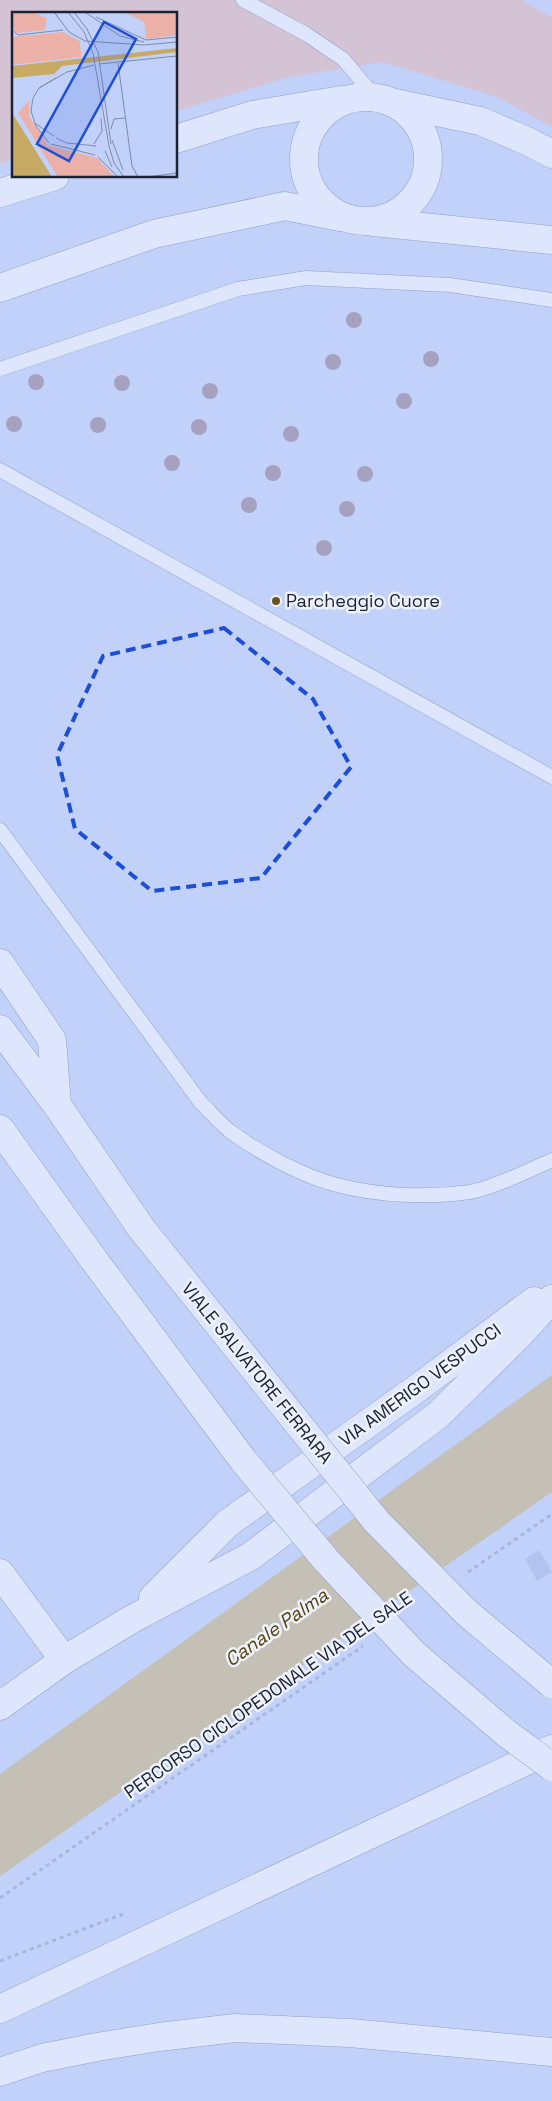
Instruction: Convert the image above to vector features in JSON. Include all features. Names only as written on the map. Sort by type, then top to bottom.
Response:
[{"type":"main road","points":[[178,138],[252,115],[375,99],[411,116],[423,132],[428,152],[427,173],[419,192],[405,207],[387,217],[355,219],[326,207],[313,192],[305,173],[303,153],[309,134],[320,117],[336,104],[375,99],[480,121],[552,154]]},
{"type":"main road","points":[[0,193],[48,178]]},
{"type":"main road","points":[[0,288],[154,234],[285,206],[355,219],[552,240]]},
{"type":"main road","points":[[0,964],[52,1040],[57,1105]]},
{"type":"main road","name":"VIALE SALVATORE FERRARA","points":[[0,1029],[57,1105],[141,1228],[377,1522],[467,1613],[552,1684]]},
{"type":"main road","points":[[3,1137],[243,1460],[326,1560],[414,1654],[506,1733],[552,1767]]},
{"type":"main road","name":"VIA AMERIGO VESPUCCI","points":[[132,1619],[228,1523],[419,1388],[552,1289]]},
{"type":"main road","name":"VIA AMERIGO VESPUCCI","points":[[0,1706],[64,1660],[132,1619],[251,1556],[438,1415],[516,1338],[552,1299]]},
{"type":"main road","points":[[0,1573],[64,1660]]},
{"type":"main road","points":[[0,2009],[552,1749]]},
{"type":"main road","points":[[0,2072],[42,2058],[97,2047],[235,2028],[350,2033],[552,2052]]},
{"type":"lane","points":[[243,0],[306,34],[343,59],[375,99]]},
{"type":"lane","points":[[0,368],[238,289],[306,278],[450,285],[552,300]]},
{"type":"lane","points":[[0,470],[552,777]]},
{"type":"lane","points":[[0,830],[201,1103],[230,1131],[262,1152],[336,1185],[380,1192],[422,1195],[472,1192],[519,1175],[552,1160]]},
{"type":"path","points":[[463,1576],[552,1514]]},
{"type":"path","name":"PERCORSO CICLOPEDONALE VIA DEL SALE","points":[[0,1898],[365,1644]]},
{"type":"highlighted area","points":[[224,628],[313,699],[351,767],[261,878],[152,891],[75,829],[57,755],[103,656]]},
{"type":"shaded area","points":[[0,0],[521,0],[552,17],[552,127],[497,97],[383,62],[290,77],[178,110],[178,12],[12,12],[12,160],[0,163]]},
{"type":"water","name":"Canale Palma","points":[[552,1375],[552,1492],[0,1876],[0,1774]]},
{"type":"building","points":[[539,1550],[552,1572],[537,1581],[525,1559]]},
{"type":"place","name":"Parcheggio Cuore","points":[[276,601]]}]
